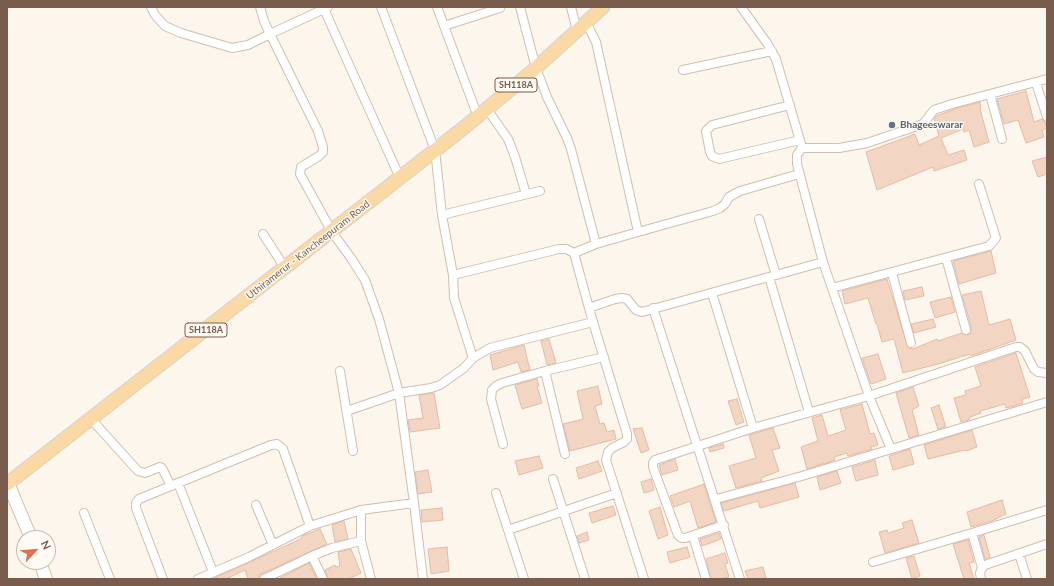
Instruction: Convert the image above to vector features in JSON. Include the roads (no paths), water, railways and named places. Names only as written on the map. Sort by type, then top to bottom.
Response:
[{"type":"main road","name":"Uthiramerur - Kancheepuram Road","points":[[8,483],[425,159],[536,68],[603,7]]},
{"type":"main road","points":[[8,483],[28,530]]},
{"type":"street","points":[[151,7],[154,15],[165,26],[181,33],[232,48],[248,45],[326,8],[402,176]]},
{"type":"street","points":[[260,7],[270,34],[322,139],[323,152],[301,167],[300,174],[332,232],[365,280],[379,319],[399,393],[423,579]]},
{"type":"street","points":[[381,7],[435,150],[442,215],[453,274],[454,298],[473,358]]},
{"type":"street","points":[[437,7],[482,113],[508,139],[526,194]]},
{"type":"street","points":[[520,7],[536,68],[547,97],[567,138],[596,244]]},
{"type":"street","points":[[571,7],[581,27],[596,42],[638,232]]},
{"type":"street","points":[[741,7],[776,59],[801,144],[797,155],[797,164],[824,262],[869,396],[891,449]]},
{"type":"street","points":[[444,26],[500,8]]},
{"type":"street","points":[[683,70],[772,51]]},
{"type":"street","points":[[790,105],[712,125],[706,131],[712,156],[719,159],[801,144],[839,148],[867,143],[923,124],[934,110],[1047,79]]},
{"type":"street","points":[[1036,83],[1047,117]]},
{"type":"street","points":[[990,94],[1002,139]]},
{"type":"street","points":[[574,253],[596,244],[713,211],[720,208],[725,204],[729,197],[740,191],[799,174]]},
{"type":"street","points":[[832,288],[989,246],[996,238],[979,184]]},
{"type":"street","points":[[442,215],[540,191]]},
{"type":"street","points":[[759,219],[809,412]]},
{"type":"street","points":[[263,234],[285,268]]},
{"type":"street","points":[[453,274],[559,249],[566,249],[574,253],[627,434],[627,439],[612,448],[606,460],[644,579]]},
{"type":"street","points":[[946,258],[966,330]]},
{"type":"street","points":[[589,308],[622,298],[627,299],[636,310],[642,312],[824,262]]},
{"type":"street","points":[[892,272],[911,343]]},
{"type":"street","points":[[712,293],[753,428]]},
{"type":"street","points":[[653,308],[716,499],[740,579]]},
{"type":"street","points":[[346,411],[399,393],[431,388],[440,385],[464,368],[473,358],[490,348],[593,322]]},
{"type":"street","points":[[724,525],[685,538],[678,535],[653,467],[655,460],[753,428],[869,396],[1016,347],[1020,347],[1025,351],[1034,369],[1038,372],[1047,373]]},
{"type":"street","points":[[503,444],[491,399],[492,390],[502,383],[604,357]]},
{"type":"street","points":[[340,370],[353,451]]},
{"type":"street","points":[[544,372],[566,454]]},
{"type":"street","points":[[716,499],[802,476],[1047,402]]},
{"type":"street","points":[[91,419],[138,471],[142,473],[160,467],[162,468],[174,485],[213,572]]},
{"type":"street","points":[[163,579],[136,508],[136,503],[139,499],[271,445],[277,444],[283,449],[310,526]]},
{"type":"street","points":[[553,479],[585,579]]},
{"type":"street","points":[[496,492],[524,579]]},
{"type":"street","points":[[508,530],[616,493]]},
{"type":"street","points":[[198,579],[273,545],[310,526],[361,510],[414,503]]},
{"type":"street","points":[[256,505],[273,545]]},
{"type":"street","points":[[361,510],[361,541],[371,579]]},
{"type":"street","points":[[873,562],[1047,510]]},
{"type":"street","points":[[84,513],[110,579]]},
{"type":"street","points":[[972,533],[982,568]]},
{"type":"street","points":[[693,536],[706,579]]},
{"type":"street","points":[[264,579],[277,576],[312,556],[332,548],[361,541]]},
{"type":"street","points":[[981,579],[980,573],[985,565],[1047,544]]},
{"type":"street","points":[[1019,554],[1027,579]]},
{"type":"street","points":[[312,556],[323,579]]},
{"type":"place","name":"Bhageeswarar","points":[[892,125]]}]
